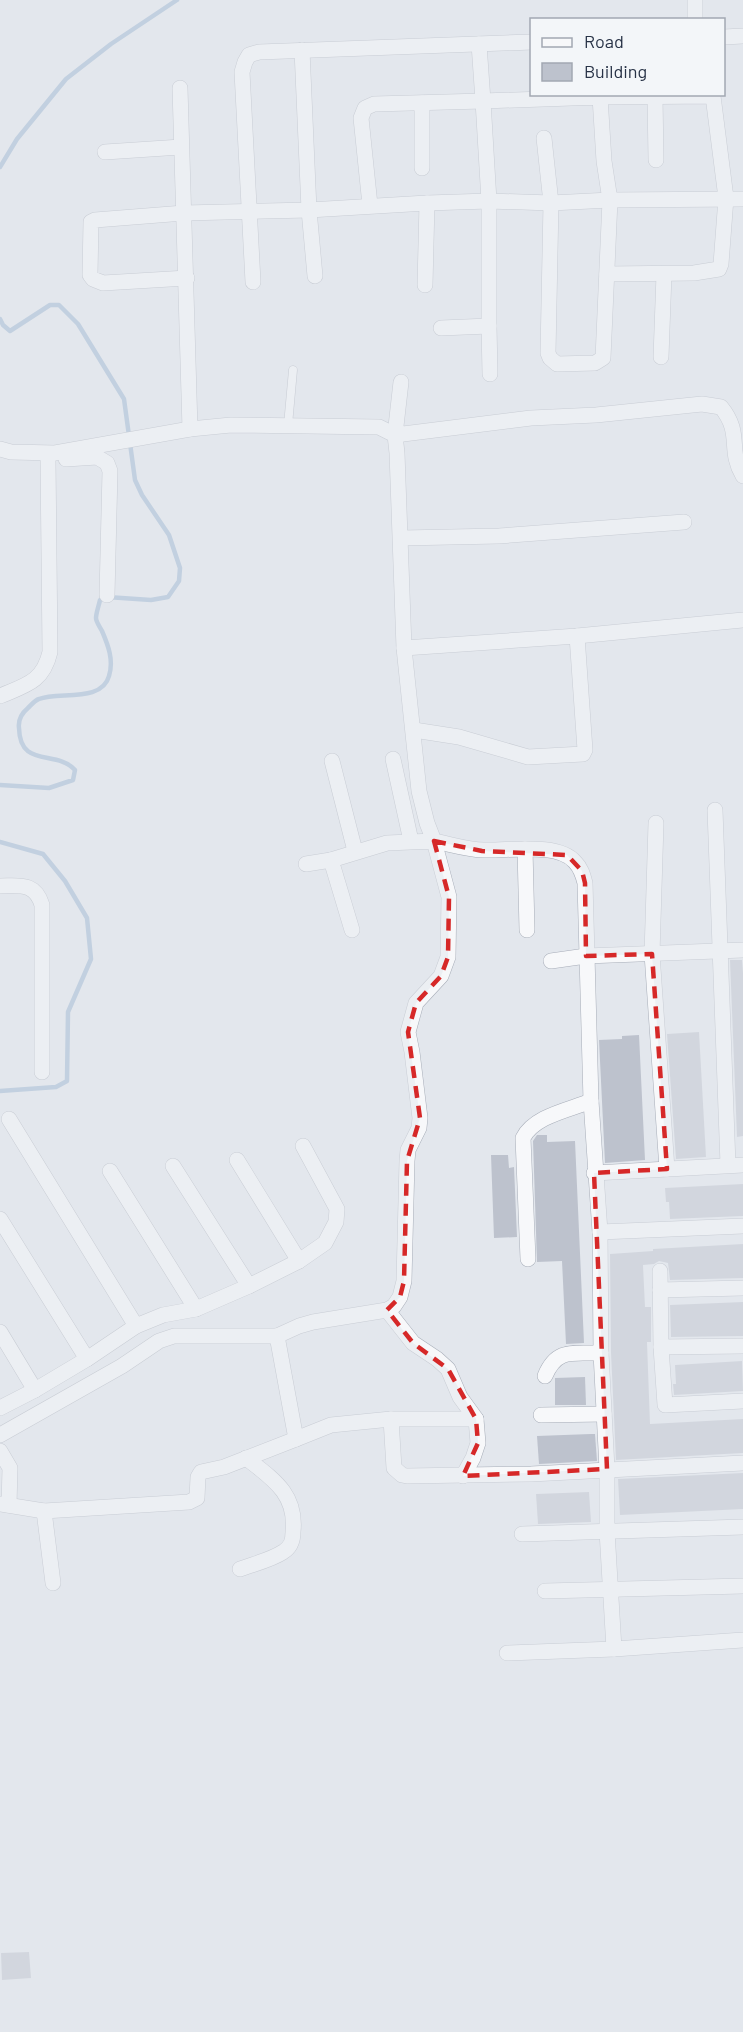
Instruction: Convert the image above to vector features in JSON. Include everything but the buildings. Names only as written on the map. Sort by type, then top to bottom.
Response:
[{"type":"street","points":[[694,0],[695,18]]},
{"type":"street","points":[[725,37],[743,36]]},
{"type":"street","points":[[254,282],[242,72],[249,55],[259,52],[302,50],[530,42]]},
{"type":"street","points":[[479,44],[489,201],[490,374]]},
{"type":"street","points":[[302,50],[309,210],[315,276]]},
{"type":"street","points":[[180,88],[190,429]]},
{"type":"street","points":[[544,138],[551,203],[548,353],[552,361],[561,364],[594,363],[603,358],[610,200],[604,161],[600,96]]},
{"type":"street","points":[[370,205],[361,118],[362,112],[369,105],[600,96],[684,96]]},
{"type":"street","points":[[607,274],[694,273],[719,269],[722,264],[726,198],[713,96]]},
{"type":"street","points":[[655,97],[656,160]]},
{"type":"street","points":[[422,103],[422,168]]},
{"type":"street","points":[[105,152],[181,147]]},
{"type":"street","points":[[187,278],[103,283],[93,279],[90,275],[93,221],[184,213],[309,210],[428,203],[743,199]]},
{"type":"street","points":[[425,285],[428,203]]},
{"type":"street","points":[[662,357],[663,274]]},
{"type":"street","points":[[441,328],[489,326]]},
{"type":"street","points":[[0,1435],[122,1366],[150,1346],[174,1336],[277,1336],[313,1322],[387,1310],[394,1306],[400,1297],[404,1281],[408,1150],[420,1118],[408,1032],[416,1003],[441,976],[448,957],[448,897],[419,791],[404,648],[402,538],[395,435],[401,382]]},
{"type":"street","points":[[0,449],[11,452],[55,453],[190,429],[231,425],[369,425],[395,435],[531,418],[712,405],[721,407],[735,424],[738,467],[743,476]]},
{"type":"street","points":[[0,462],[97,457],[107,463],[110,471],[107,594]]},
{"type":"street","points":[[0,696],[37,679],[44,671],[50,652],[48,460]]},
{"type":"street","points":[[402,538],[499,536],[684,522]]},
{"type":"street","points":[[404,648],[577,636],[743,620]]},
{"type":"street","points":[[414,730],[459,737],[528,758],[584,754],[577,636]]},
{"type":"street","points":[[393,759],[411,841]]},
{"type":"street","points":[[332,761],[355,851]]},
{"type":"street","points":[[594,1173],[735,1165],[721,952],[715,810]]},
{"type":"street","points":[[656,823],[652,954],[667,1169]]},
{"type":"street","points":[[306,864],[331,860],[387,843],[434,841],[482,850],[553,850],[567,855],[582,871],[585,883],[594,1173],[600,1232],[601,1353],[615,1649]]},
{"type":"street","points":[[525,849],[527,930]]},
{"type":"street","points":[[331,860],[352,930]]},
{"type":"street","points":[[0,886],[31,888],[37,892],[42,905],[42,1072]]},
{"type":"street","points":[[551,961],[586,956],[743,950]]},
{"type":"street","points":[[528,1259],[523,1138],[527,1130],[538,1122],[591,1101]]},
{"type":"street","points":[[9,1119],[136,1326]]},
{"type":"street","points":[[0,1408],[36,1390],[136,1326],[163,1315],[196,1309],[249,1286],[299,1261],[325,1243],[336,1222],[337,1209],[303,1146]]},
{"type":"street","points":[[237,1160],[299,1261]]},
{"type":"street","points":[[173,1166],[249,1286]]},
{"type":"street","points":[[110,1171],[196,1309]]},
{"type":"street","points":[[0,1219],[87,1359]]},
{"type":"street","points":[[600,1232],[743,1226]]},
{"type":"street","points":[[660,1271],[665,1412],[686,1405],[743,1401]]},
{"type":"street","points":[[660,1290],[743,1288]]},
{"type":"street","points":[[387,1310],[413,1343],[448,1369],[459,1397],[476,1419],[478,1443],[463,1476]]},
{"type":"street","points":[[0,1332],[36,1390]]},
{"type":"street","points":[[277,1336],[296,1439]]},
{"type":"street","points":[[661,1347],[743,1346]]},
{"type":"street","points":[[545,1376],[553,1359],[560,1356],[601,1353]]},
{"type":"street","points":[[541,1415],[604,1414]]},
{"type":"street","points":[[0,1451],[10,1468],[5,1504],[44,1511],[189,1502],[197,1498],[198,1477],[201,1472],[224,1467],[331,1425],[391,1419],[476,1419]]},
{"type":"street","points":[[391,1419],[394,1468],[398,1473],[407,1476],[531,1474],[743,1462]]},
{"type":"street","points":[[240,1569],[284,1552],[293,1542],[294,1526],[290,1498],[269,1475],[246,1458]]},
{"type":"street","points":[[44,1511],[53,1583]]},
{"type":"street","points":[[522,1534],[743,1527]]},
{"type":"street","points":[[545,1591],[743,1586]]},
{"type":"street","points":[[507,1653],[615,1649],[743,1640]]},
{"type":"lane","points":[[288,425],[293,370]]},
{"type":"highlighted area","points":[[434,841],[482,851],[567,855],[582,871],[585,883],[586,956],[652,954],[667,1169],[594,1173],[607,1469],[463,1476],[478,1443],[476,1419],[448,1369],[413,1343],[387,1310],[400,1297],[404,1281],[407,1161],[420,1118],[408,1032],[416,1003],[441,976],[448,957],[449,897]]},
{"type":"waterway","points":[[0,167],[17,139],[66,79],[111,44],[177,0]]},
{"type":"waterway","points":[[0,319],[10,331],[50,305],[59,305],[78,324],[124,399],[135,480],[142,495],[169,535],[180,568],[179,581],[168,597],[151,600],[107,597],[100,600],[96,620],[111,658],[109,676],[105,684],[89,693],[38,700],[21,717],[19,722],[21,741],[26,749],[32,754],[67,764],[75,770],[73,780],[49,788],[0,785]]},
{"type":"waterway","points":[[0,842],[43,854],[65,881],[87,918],[91,959],[68,1012],[67,1081],[56,1087],[0,1091]]}]
